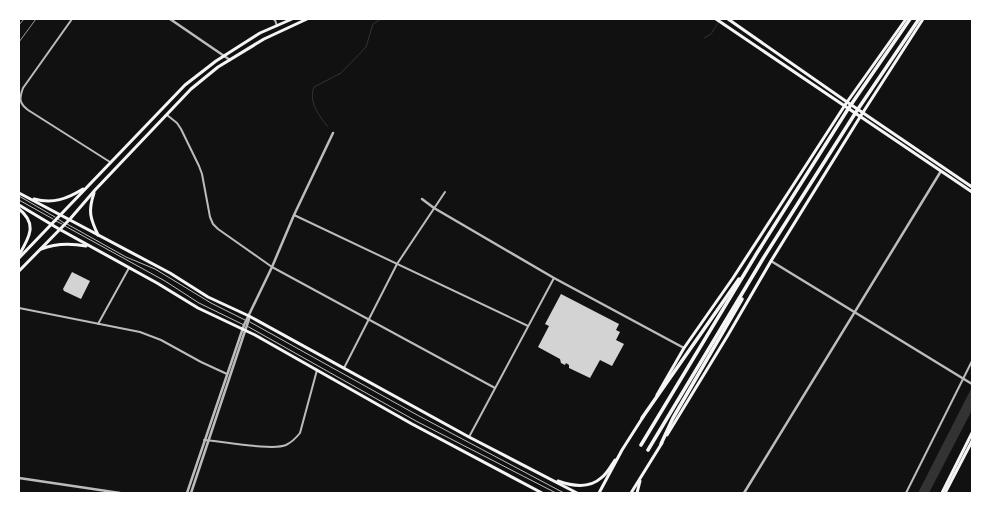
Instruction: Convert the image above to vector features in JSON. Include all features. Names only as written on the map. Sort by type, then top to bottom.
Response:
[{"type":"highway","points":[[641,445],[757,253],[848,109],[910,19]]},
{"type":"highway","points":[[648,450],[764,257],[856,112],[919,19]]},
{"type":"highway","points":[[642,418],[757,253]]},
{"type":"highway","points":[[661,444],[673,418],[726,327],[764,257]]},
{"type":"main road","points":[[19,257],[61,216],[86,187],[185,85],[223,56],[260,33],[292,19]]},
{"type":"main road","points":[[19,271],[70,219],[95,190],[191,89],[218,67],[264,38],[307,19]]},
{"type":"main road","points":[[716,19],[860,117],[972,187]]},
{"type":"main road","points":[[728,19],[942,169],[972,192]]},
{"type":"main road","points":[[548,478],[576,486],[595,483],[602,478],[622,450],[684,348],[734,278],[844,106],[906,19]]},
{"type":"main road","points":[[631,493],[728,335],[771,260],[923,19]]},
{"type":"main road","points":[[28,198],[50,202],[60,200],[86,187]]},
{"type":"main road","points":[[95,190],[90,204],[90,217],[98,235]]},
{"type":"main road","points":[[19,193],[170,273],[208,297],[249,316],[469,437],[577,493]]},
{"type":"main road","points":[[19,205],[51,225],[198,308],[244,330],[412,424],[542,493]]},
{"type":"main road","points":[[19,209],[27,217],[31,230],[30,236],[19,257]]},
{"type":"main road","points":[[39,250],[56,244],[71,243],[90,247]]},
{"type":"main road","points":[[942,493],[972,433]]},
{"type":"main road","points":[[945,493],[972,441]]},
{"type":"main road","points":[[600,493],[622,450]]},
{"type":"main road","points":[[637,493],[642,476]]},
{"type":"street","points":[[72,19],[23,88],[20,100],[22,105],[28,110],[110,162]]},
{"type":"street","points":[[170,19],[230,60]]},
{"type":"street","points":[[273,19],[277,26]]},
{"type":"street","points":[[167,115],[181,130],[199,166],[202,174],[210,217],[213,224],[218,229],[272,266],[495,388]]},
{"type":"street","points":[[191,493],[227,374],[247,321],[294,215],[333,133]]},
{"type":"street","points":[[744,493],[942,169]]},
{"type":"street","points":[[344,369],[397,264],[445,192]]},
{"type":"street","points":[[422,199],[434,208],[554,278],[684,348]]},
{"type":"street","points":[[294,215],[528,326]]},
{"type":"street","points":[[771,260],[972,384]]},
{"type":"street","points":[[98,324],[129,268]]},
{"type":"street","points":[[469,437],[554,278]]},
{"type":"street","points":[[19,308],[140,332],[161,340],[201,362],[227,374]]},
{"type":"street","points":[[187,493],[244,330]]},
{"type":"street","points":[[906,493],[972,361]]},
{"type":"street","points":[[206,440],[272,448],[285,446],[296,439],[300,433],[317,370]]},
{"type":"street","points":[[19,478],[120,493]]},
{"type":"lane","points":[[19,196],[56,220]]},
{"type":"lane","points":[[19,200],[126,257],[155,269],[211,303],[247,321],[419,416],[564,493]]},
{"type":"lane","points":[[65,224],[165,281],[200,303],[246,326],[416,421],[556,493]]},
{"type":"shaded area","points":[[972,387],[972,410],[929,493],[918,493]]},
{"type":"building","points":[[72,272],[90,281],[81,299],[64,291],[63,289]]},
{"type":"building","points":[[561,294],[619,324],[616,330],[620,332],[616,340],[624,344],[612,366],[600,360],[590,378],[569,368],[569,365],[566,363],[565,365],[561,363],[560,359],[538,347],[549,326],[545,324]]},
{"type":"waterway","points":[[328,127],[313,103],[312,98],[314,87],[341,73],[366,47],[373,24],[381,19]]},
{"type":"waterway","points":[[704,38],[711,34],[718,23]]},
{"type":"railway","points":[[19,25],[24,19]]},
{"type":"railway","points":[[19,42],[36,19]]}]
